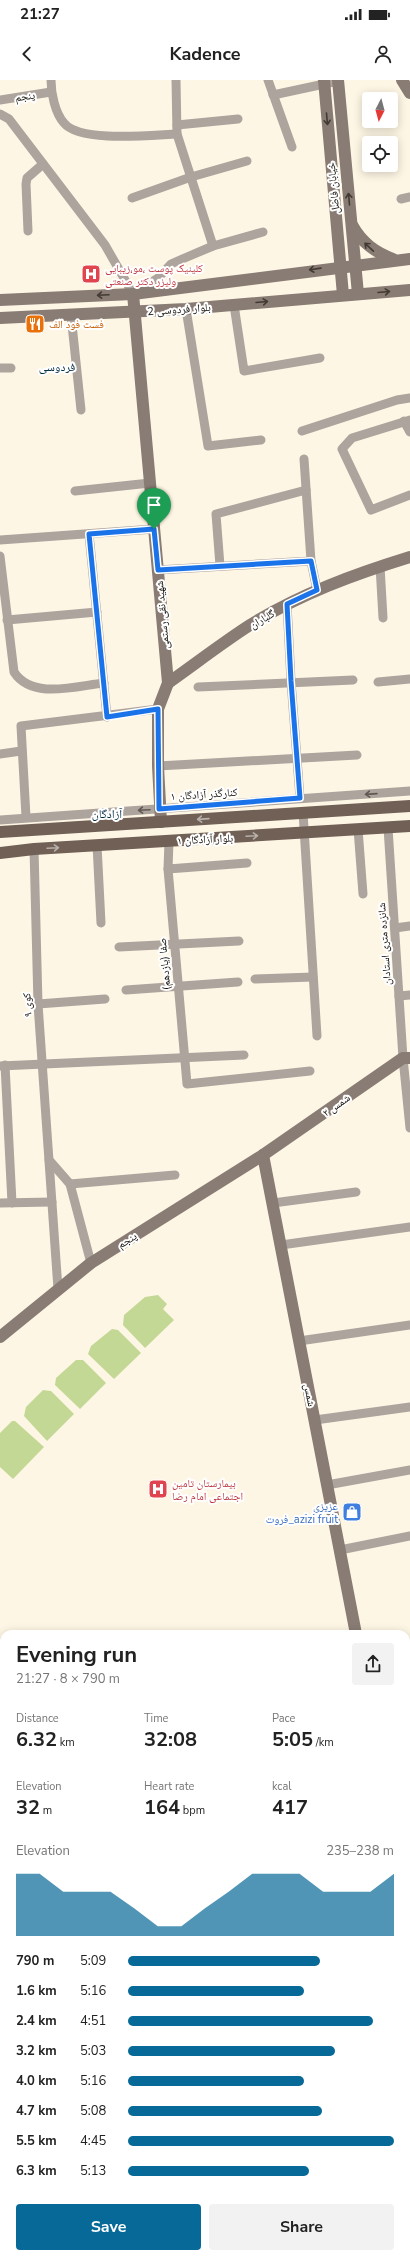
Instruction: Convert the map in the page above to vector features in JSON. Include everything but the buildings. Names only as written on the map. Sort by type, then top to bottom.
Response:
[{"type":"main road","name":"بلوار آزادگان ۱","points":[[0,832],[410,806]]},
{"type":"main road","name":"بلوار آزادگان ۱","points":[[0,853],[34,849],[410,826]]},
{"type":"street","points":[[51,80],[51,92],[64,124],[75,131],[89,135],[177,130],[238,119]]},
{"type":"street","points":[[176,80],[177,130],[213,246]]},
{"type":"street","points":[[268,80],[292,147]]},
{"type":"street","points":[[273,95],[338,80]]},
{"type":"street","name":"خیابان فاضل","points":[[338,80],[352,224],[354,265],[358,294]]},
{"type":"street","name":"خیابان فاضل","points":[[324,82],[340,266],[344,295]]},
{"type":"street","name":"پنجم","points":[[0,100],[51,92]]},
{"type":"street","points":[[0,114],[9,119],[105,245],[133,294],[158,278],[171,264],[213,246],[263,232]]},
{"type":"street","points":[[132,198],[191,177],[247,161]]},
{"type":"street","points":[[28,231],[27,178],[43,164]]},
{"type":"street","points":[[401,199],[410,197]]},
{"type":"street","points":[[352,224],[358,236],[376,252],[394,260]]},
{"type":"street","name":"بلوار فردوسی 2","points":[[0,300],[133,294],[340,266],[410,259]]},
{"type":"street","name":"بلوار فردوسی 2","points":[[0,318],[186,309],[410,290]]},
{"type":"street","name":"شهید نقی رستمی","points":[[133,294],[136,312],[168,683],[158,709],[159,809],[161,822]]},
{"type":"street","points":[[234,304],[244,371],[320,358]]},
{"type":"street","points":[[186,309],[208,446],[261,440]]},
{"type":"street","points":[[71,315],[81,410]]},
{"type":"street","points":[[0,368],[11,368]]},
{"type":"street","points":[[302,431],[390,402],[410,398]]},
{"type":"street","points":[[410,432],[407,420],[352,438],[342,449],[371,510],[410,495]]},
{"type":"street","points":[[304,459],[311,561],[317,590]]},
{"type":"street","points":[[75,491],[150,483]]},
{"type":"street","points":[[220,566],[216,514],[306,490]]},
{"type":"street","points":[[0,540],[154,529]]},
{"type":"street","points":[[89,534],[107,717]]},
{"type":"street","points":[[0,556],[14,672],[28,685],[46,689],[104,683]]},
{"type":"street","name":"گلباران","points":[[168,683],[250,625],[287,604],[317,590],[410,556]]},
{"type":"street","points":[[158,570],[311,561]]},
{"type":"street","points":[[380,566],[383,618]]},
{"type":"street","points":[[287,604],[300,798]]},
{"type":"street","points":[[7,620],[96,612]]},
{"type":"street","points":[[378,682],[410,679]]},
{"type":"street","points":[[198,687],[291,681],[353,680]]},
{"type":"street","points":[[26,817],[21,751],[21,726],[107,717],[158,709]]},
{"type":"street","points":[[0,754],[21,751]]},
{"type":"street","points":[[158,766],[297,760],[357,755]]},
{"type":"street","name":"کنارگذر آزادگان ۱","points":[[0,820],[410,791]]},
{"type":"street","points":[[302,812],[317,1036]]},
{"type":"street","name":"شانزده متری استادان","points":[[388,828],[399,996],[407,1058],[410,1122]]},
{"type":"street","points":[[358,829],[363,894]]},
{"type":"street","name":"صفا (یازدهم)","points":[[169,841],[168,869],[187,1084],[310,1071]]},
{"type":"street","points":[[97,846],[100,923]]},
{"type":"street","name":"کوی ۹","points":[[34,849],[38,1004],[58,1289]]},
{"type":"street","points":[[168,869],[247,863]]},
{"type":"street","points":[[395,928],[410,926]]},
{"type":"street","points":[[119,947],[239,941]]},
{"type":"street","points":[[255,979],[313,977]]},
{"type":"street","points":[[126,990],[238,982]]},
{"type":"street","points":[[399,996],[410,995]]},
{"type":"street","points":[[38,1004],[105,999]]},
{"type":"street","points":[[12,1203],[4,1135],[3,1065],[184,1056],[244,1055]]},
{"type":"street","name":"شمس ۲","points":[[263,1155],[407,1058]]},
{"type":"street","name":"پنجم","points":[[0,1337],[91,1263],[263,1155]]},
{"type":"street","name":"شمس","points":[[263,1155],[355,1630]]},
{"type":"street","points":[[49,1160],[70,1184],[91,1263]]},
{"type":"street","points":[[70,1184],[175,1175]]},
{"type":"street","points":[[272,1203],[356,1192]]},
{"type":"street","points":[[0,1203],[52,1202]]},
{"type":"street","points":[[281,1245],[410,1227]]},
{"type":"street","points":[[299,1341],[410,1325]]},
{"type":"street","points":[[315,1420],[410,1407]]},
{"type":"street","points":[[327,1485],[410,1470]]},
{"type":"street","points":[[340,1550],[410,1536]]},
{"type":"green space","points":[[158,1295],[167,1304],[163,1309],[174,1320],[145,1348],[123,1325],[124,1315],[145,1297]]},
{"type":"green space","points":[[112,1329],[118,1330],[141,1353],[114,1379],[88,1354],[91,1346]]},
{"type":"green space","points":[[76,1360],[83,1360],[106,1383],[80,1409],[55,1385],[56,1378]]},
{"type":"green space","points":[[43,1390],[51,1391],[74,1414],[47,1441],[24,1416],[26,1407]]},
{"type":"green space","points":[[12,1421],[15,1421],[44,1447],[13,1479],[0,1467],[0,1433]]},
{"type":"place","name":"کلینیک پوست ،مو،زیبایی ولیزر دکتر صنعتی","points":[[91,274]]},
{"type":"place","name":"فست فود الف","points":[[35,324]]},
{"type":"place","name":"بیمارستان تامین اجتماعی امام رضا","points":[[158,1489]]},
{"type":"place","name":"عزیزی فروت_azizi fruit","points":[[352,1512]]},
{"type":"district","name":"فردوسی","points":[[57,367]]},
{"type":"district","name":"آزادگان","points":[[107,814]]},
{"type":"route","points":[[154,529],[158,570],[311,561],[317,590],[287,604],[300,798],[159,809],[158,709],[107,717],[89,534],[154,529]]}]
